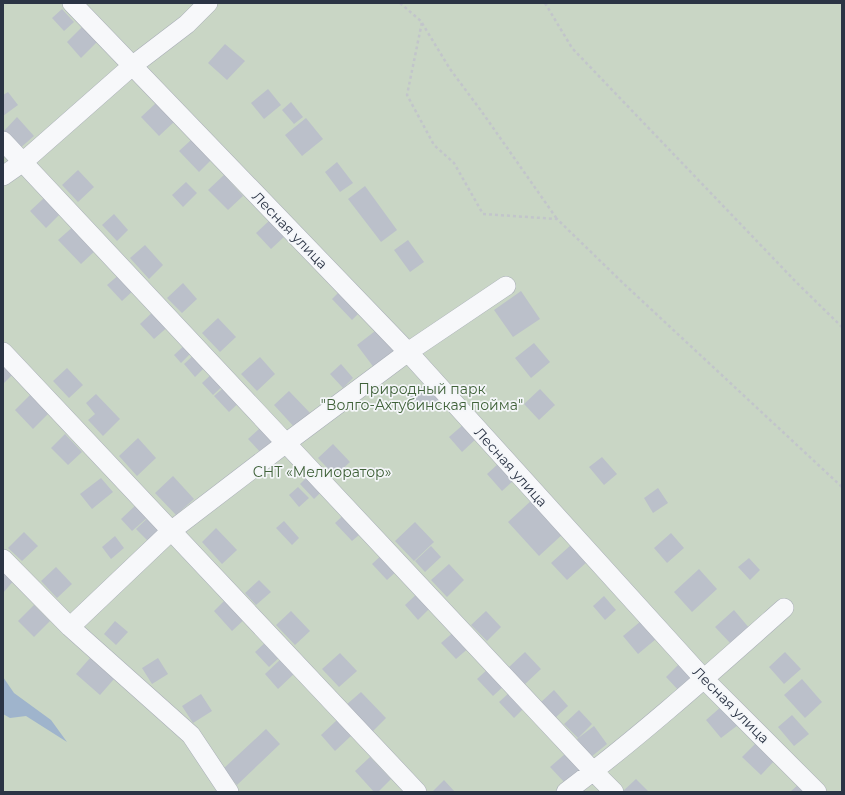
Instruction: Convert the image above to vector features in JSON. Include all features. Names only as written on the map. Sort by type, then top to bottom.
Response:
[{"type":"street","name":"Лесная улица","points":[[72,3],[408,352],[704,679],[818,792]]},
{"type":"street","points":[[3,176],[23,162],[132,66],[187,24],[208,3]]},
{"type":"street","points":[[3,140],[614,792]]},
{"type":"street","points":[[70,627],[172,531],[286,442],[408,352],[506,286]]},
{"type":"street","points":[[3,352],[417,792]]},
{"type":"street","points":[[3,558],[70,627],[191,735],[229,792]]},
{"type":"street","points":[[566,792],[704,679],[784,608]]},
{"type":"path","points":[[400,3],[422,22],[450,69],[557,218],[624,284],[842,487]]},
{"type":"path","points":[[544,3],[572,48],[796,282],[842,327]]},
{"type":"path","points":[[422,22],[407,95],[434,145],[454,163],[483,214],[557,218]]},
{"type":"green space","name":"СНТ «Мелиоратор»","points":[[3,3],[842,3],[842,792],[3,792]]},
{"type":"water","points":[[3,677],[14,693],[51,720],[67,742],[26,716],[10,718],[3,714]]},
{"type":"building","points":[[62,9],[74,22],[64,31],[52,18]]},
{"type":"building","points":[[84,25],[99,40],[81,58],[67,42]]},
{"type":"building","points":[[225,44],[245,61],[227,80],[208,63]]},
{"type":"building","points":[[268,89],[281,105],[264,119],[251,103]]},
{"type":"building","points":[[8,92],[18,105],[3,116],[3,95]]},
{"type":"building","points":[[291,102],[303,117],[294,124],[282,110]]},
{"type":"building","points":[[156,103],[174,122],[159,136],[141,117]]},
{"type":"building","points":[[17,117],[34,136],[19,149],[3,132]]},
{"type":"building","points":[[306,118],[323,139],[302,156],[285,135]]},
{"type":"building","points":[[191,140],[211,160],[199,172],[179,151]]},
{"type":"building","points":[[337,162],[353,183],[340,192],[325,172]]},
{"type":"building","points":[[78,170],[94,187],[78,202],[62,185]]},
{"type":"building","points":[[224,175],[243,196],[228,210],[208,190]]},
{"type":"building","points":[[186,182],[197,193],[183,207],[172,195]]},
{"type":"building","points":[[365,186],[397,230],[381,242],[348,199]]},
{"type":"building","points":[[44,198],[60,214],[46,228],[30,211]]},
{"type":"building","points":[[114,214],[128,230],[117,241],[102,225]]},
{"type":"building","points":[[270,220],[285,236],[271,249],[256,233]]},
{"type":"building","points":[[75,225],[97,249],[81,264],[58,240]]},
{"type":"building","points":[[408,240],[424,262],[410,272],[394,250]]},
{"type":"building","points":[[145,245],[163,265],[149,279],[130,258]]},
{"type":"building","points":[[121,273],[136,288],[122,301],[107,285]]},
{"type":"building","points":[[183,283],[197,299],[182,313],[167,298]]},
{"type":"building","points":[[521,291],[540,319],[513,337],[494,310]]},
{"type":"building","points":[[338,293],[358,314],[352,320],[332,299]]},
{"type":"building","points":[[157,308],[171,324],[154,339],[140,324]]},
{"type":"building","points":[[218,318],[236,337],[220,352],[202,333]]},
{"type":"building","points":[[379,328],[397,353],[375,369],[357,345]]},
{"type":"building","points":[[188,342],[195,349],[181,363],[174,355]]},
{"type":"building","points":[[534,343],[550,362],[531,378],[515,358]]},
{"type":"building","points":[[198,351],[209,363],[195,377],[184,364]]},
{"type":"building","points":[[260,357],[275,374],[257,391],[241,374]]},
{"type":"building","points":[[3,360],[15,372],[3,384]]},
{"type":"building","points":[[341,364],[353,378],[343,388],[330,374]]},
{"type":"building","points":[[67,368],[83,385],[69,398],[53,381]]},
{"type":"building","points":[[216,370],[227,382],[213,395],[202,383]]},
{"type":"building","points":[[229,383],[244,398],[229,412],[214,396]]},
{"type":"building","points":[[425,384],[439,399],[424,412],[410,397]]},
{"type":"building","points":[[540,389],[555,405],[539,420],[524,404]]},
{"type":"building","points":[[289,391],[312,415],[296,429],[274,405]]},
{"type":"building","points":[[31,394],[49,413],[33,429],[15,410]]},
{"type":"building","points":[[96,394],[120,419],[103,436],[88,420],[95,414],[86,403]]},
{"type":"building","points":[[268,421],[283,438],[264,456],[248,439]]},
{"type":"building","points":[[464,424],[477,438],[462,452],[449,437]]},
{"type":"building","points":[[65,434],[82,452],[68,465],[51,448]]},
{"type":"building","points":[[138,438],[156,458],[137,476],[119,456]]},
{"type":"building","points":[[333,444],[350,462],[335,476],[318,458]]},
{"type":"building","points":[[602,457],[617,474],[604,485],[589,467]]},
{"type":"building","points":[[498,464],[513,481],[502,491],[487,474]]},
{"type":"building","points":[[311,473],[325,488],[314,499],[300,484]]},
{"type":"building","points":[[173,476],[194,499],[176,515],[155,493]]},
{"type":"building","points":[[101,478],[113,492],[92,509],[80,494]]},
{"type":"building","points":[[298,487],[309,498],[299,507],[289,495]]},
{"type":"building","points":[[658,488],[668,503],[653,513],[644,498]]},
{"type":"building","points":[[533,499],[564,533],[539,556],[508,522]]},
{"type":"building","points":[[138,503],[149,516],[132,531],[121,519]]},
{"type":"building","points":[[349,510],[366,529],[352,541],[335,523]]},
{"type":"building","points":[[152,514],[163,527],[148,541],[136,529]]},
{"type":"building","points":[[284,521],[299,538],[292,545],[276,528]]},
{"type":"building","points":[[415,522],[434,542],[414,561],[395,541]]},
{"type":"building","points":[[216,528],[237,550],[222,564],[202,542]]},
{"type":"building","points":[[24,532],[38,546],[22,561],[8,548]]},
{"type":"building","points":[[671,533],[684,548],[667,563],[654,548]]},
{"type":"building","points":[[115,536],[124,548],[111,559],[102,547]]},
{"type":"building","points":[[572,544],[588,561],[567,580],[551,563]]},
{"type":"building","points":[[431,546],[441,557],[425,572],[415,561]]},
{"type":"building","points":[[386,551],[401,567],[387,580],[372,564]]},
{"type":"building","points":[[749,558],[760,570],[750,580],[738,567]]},
{"type":"building","points":[[449,564],[464,580],[447,597],[431,580]]},
{"type":"building","points":[[56,567],[72,584],[57,598],[41,581]]},
{"type":"building","points":[[3,568],[15,579],[3,593]]},
{"type":"building","points":[[699,569],[717,589],[692,612],[674,592]]},
{"type":"building","points":[[259,580],[271,592],[256,605],[245,593]]},
{"type":"building","points":[[421,590],[434,604],[418,620],[405,605]]},
{"type":"building","points":[[229,596],[248,616],[232,631],[214,611]]},
{"type":"building","points":[[604,596],[616,610],[605,620],[593,606]]},
{"type":"building","points":[[34,605],[50,621],[34,637],[18,621]]},
{"type":"building","points":[[734,610],[750,629],[732,645],[715,627]]},
{"type":"building","points":[[291,611],[310,631],[295,645],[276,625]]},
{"type":"building","points":[[486,611],[501,627],[487,641],[471,625]]},
{"type":"building","points":[[115,621],[128,632],[116,645],[104,634]]},
{"type":"building","points":[[641,621],[656,639],[638,654],[623,636]]},
{"type":"building","points":[[456,630],[471,646],[456,659],[441,643]]},
{"type":"building","points":[[268,640],[282,655],[269,667],[255,652]]},
{"type":"building","points":[[525,652],[541,669],[524,685],[508,668]]},
{"type":"building","points":[[785,652],[801,669],[784,684],[769,667]]},
{"type":"building","points":[[340,653],[357,671],[339,687],[322,669]]},
{"type":"building","points":[[90,658],[114,679],[100,695],[76,674]]},
{"type":"building","points":[[158,658],[168,674],[152,684],[142,668]]},
{"type":"building","points":[[282,658],[296,672],[278,689],[265,674]]},
{"type":"building","points":[[680,663],[695,677],[680,692],[666,677]]},
{"type":"building","points":[[489,668],[505,685],[493,696],[477,679]]},
{"type":"building","points":[[802,679],[822,702],[805,718],[784,695]]},
{"type":"building","points":[[554,690],[568,706],[555,718],[540,703]]},
{"type":"building","points":[[511,691],[525,707],[514,718],[499,702]]},
{"type":"building","points":[[361,692],[386,718],[372,732],[346,705]]},
{"type":"building","points":[[201,694],[212,711],[193,723],[182,706]]},
{"type":"building","points":[[722,706],[738,725],[721,738],[706,720]]},
{"type":"building","points":[[579,710],[592,724],[578,738],[564,724]]},
{"type":"building","points":[[792,715],[809,734],[794,746],[778,727]]},
{"type":"building","points":[[337,720],[352,735],[335,751],[321,735]]},
{"type":"building","points":[[594,726],[607,744],[591,757],[577,739]]},
{"type":"building","points":[[266,729],[280,744],[237,785],[223,769]]},
{"type":"building","points":[[757,742],[775,760],[761,775],[742,757]]},
{"type":"building","points":[[565,754],[580,769],[565,783],[550,767]]},
{"type":"building","points":[[370,757],[391,779],[378,792],[374,792],[355,771]]},
{"type":"building","points":[[636,779],[649,792],[622,792]]},
{"type":"building","points":[[444,780],[455,792],[432,792]]},
{"type":"building","points":[[799,784],[807,792],[790,792]]},
{"type":"park label","name":"Природный парк \"Волго-Ахтубинская пойма\"","points":[[422,398]]}]
